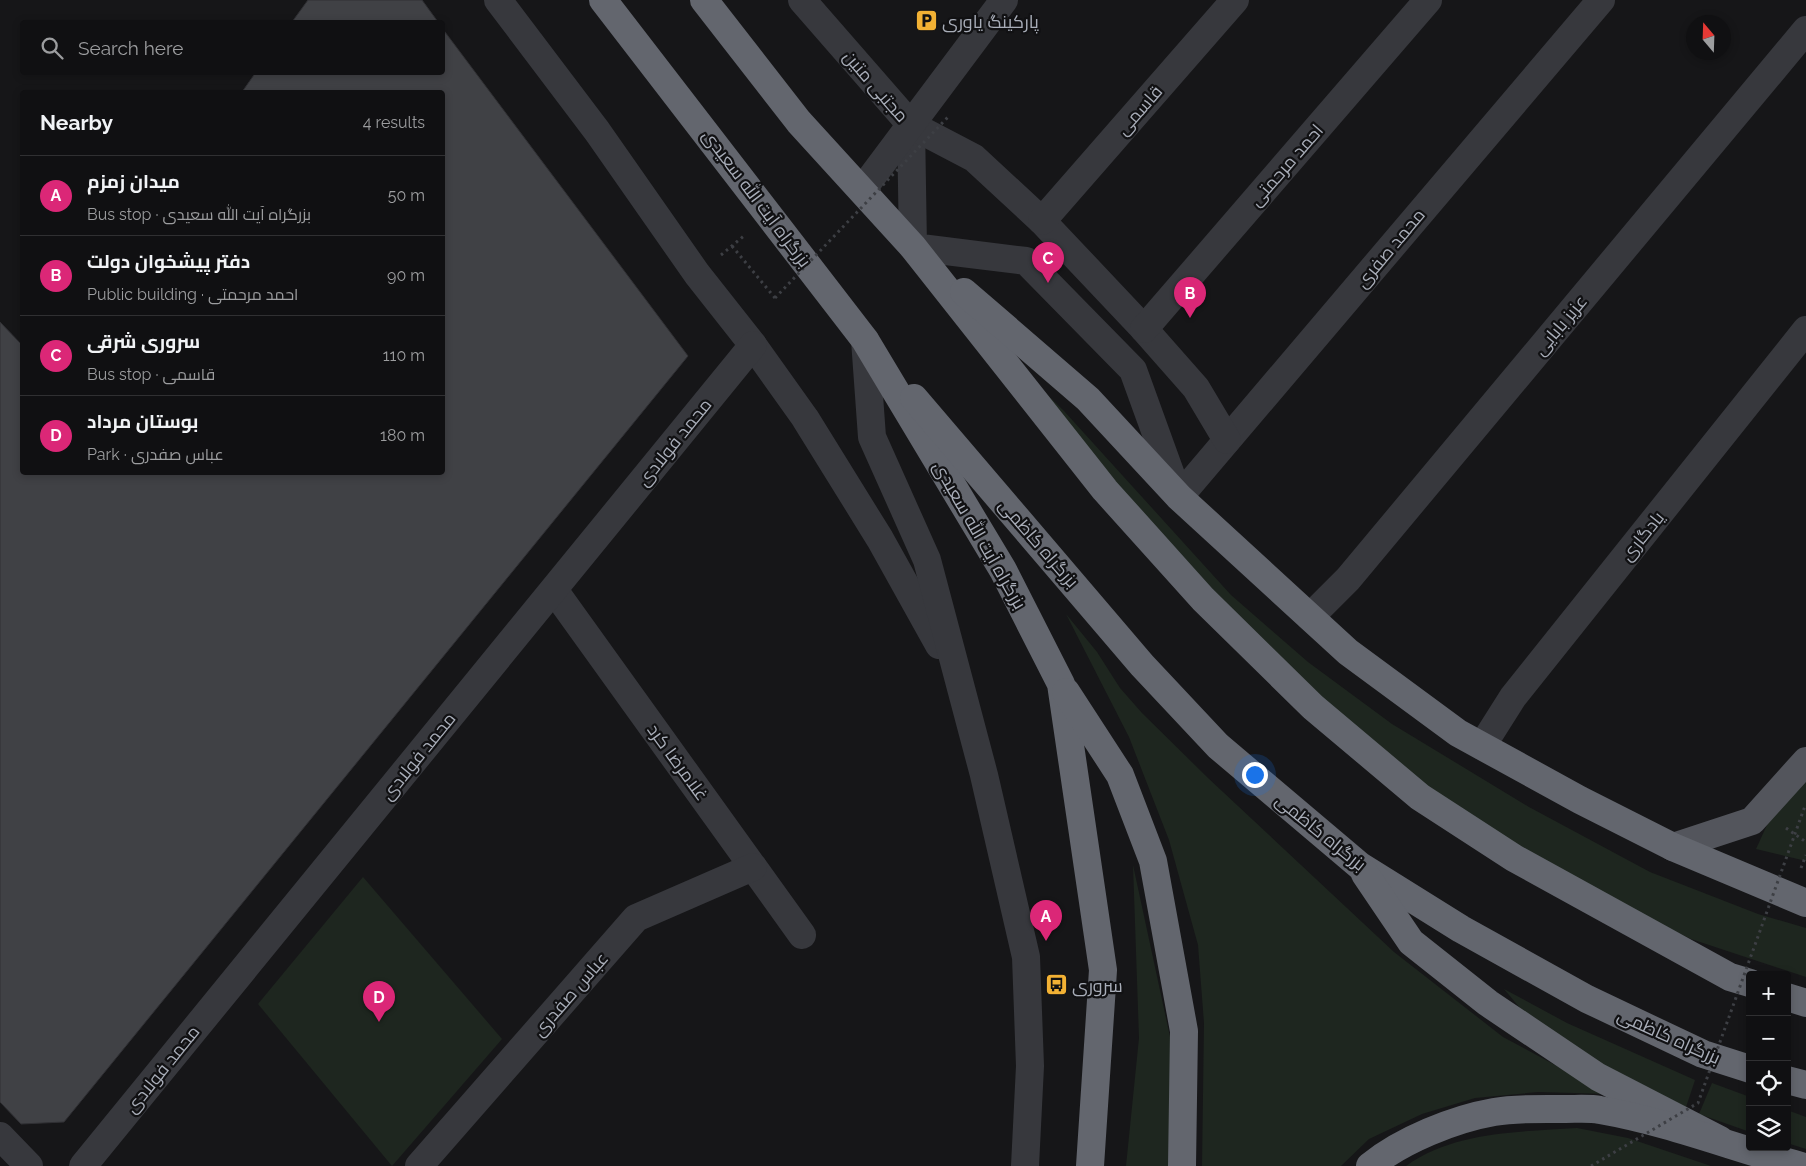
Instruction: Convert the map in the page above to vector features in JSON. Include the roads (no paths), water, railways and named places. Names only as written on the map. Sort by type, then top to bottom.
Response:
[{"type":"highway","name":"بزرگراه آیت الله سعیدی","points":[[604,0],[865,340],[1003,570],[1061,684],[1103,970],[1090,1166]]},
{"type":"highway","points":[[704,0],[799,122],[913,247],[1105,490],[1202,599],[1313,706],[1420,796],[1514,858],[1730,977],[1746,983]]},
{"type":"highway","points":[[913,247],[1088,399],[1179,497],[1348,652],[1458,733],[1580,800],[1673,847],[1806,903]]},
{"type":"highway","name":"بزرگراه کاظمی","points":[[865,340],[1142,665],[1218,746],[1360,866],[1461,929],[1587,999],[1703,1054],[1746,1068]]},
{"type":"highway","points":[[1061,684],[1120,775],[1153,861],[1184,1031],[1182,1166]]},
{"type":"highway","points":[[1360,866],[1411,942],[1488,1003],[1598,1077],[1720,1140],[1750,1152],[1801,1166]]},
{"type":"highway","points":[[1791,998],[1806,1003]]},
{"type":"highway","points":[[1791,1081],[1806,1084]]},
{"type":"highway","points":[[1370,1166],[1382,1156],[1436,1128],[1494,1112],[1598,1109],[1720,1140]]},
{"type":"main road","points":[[1673,847],[1752,820],[1806,761]]},
{"type":"street","points":[[498,0],[598,131],[697,274],[753,345],[805,418],[880,538],[963,694]]},
{"type":"street","name":"مجتبی متین","points":[[802,0],[911,125],[913,247]]},
{"type":"street","points":[[862,190],[1004,0]]},
{"type":"street","name":"قاسمی","points":[[1042,221],[1235,0]]},
{"type":"street","name":"احمد مرحمتی","points":[[1144,329],[1428,0]]},
{"type":"street","name":"محمد صفری","points":[[1179,497],[1601,0]]},
{"type":"street","name":"عزیز بابایی","points":[[1310,617],[1348,579],[1806,30]]},
{"type":"street","points":[[911,125],[974,158],[1042,221],[1144,329],[1196,388],[1227,440]]},
{"type":"street","points":[[913,247],[1026,261],[1133,370],[1179,497]]},
{"type":"street","name":"یادگاری","points":[[1482,746],[1513,697],[1806,330]]},
{"type":"street","points":[[865,340],[872,437],[927,560],[963,694],[1026,957],[1030,1066],[1026,1166]]},
{"type":"street","name":"محمد فولادی","points":[[83,1166],[753,345]]},
{"type":"street","name":"غلامرضا کرد","points":[[554,590],[802,935]]},
{"type":"street","name":"عباس صفدری","points":[[419,1166],[636,918],[753,867]]},
{"type":"street","points":[[0,1136],[29,1166]]},
{"type":"place","name":"پارکینگ یاوری","points":[[926,21]]},
{"type":"place","name":"سروری شرقی","points":[[1048,283]]},
{"type":"place","name":"دفتر پیشخوان دولت","points":[[1190,318]]},
{"type":"place","name":"میدان زمزم","points":[[1046,941]]},
{"type":"place","name":"سروری","points":[[1056,985]]},
{"type":"place","name":"بوستان مرداد","points":[[379,1022]]}]
